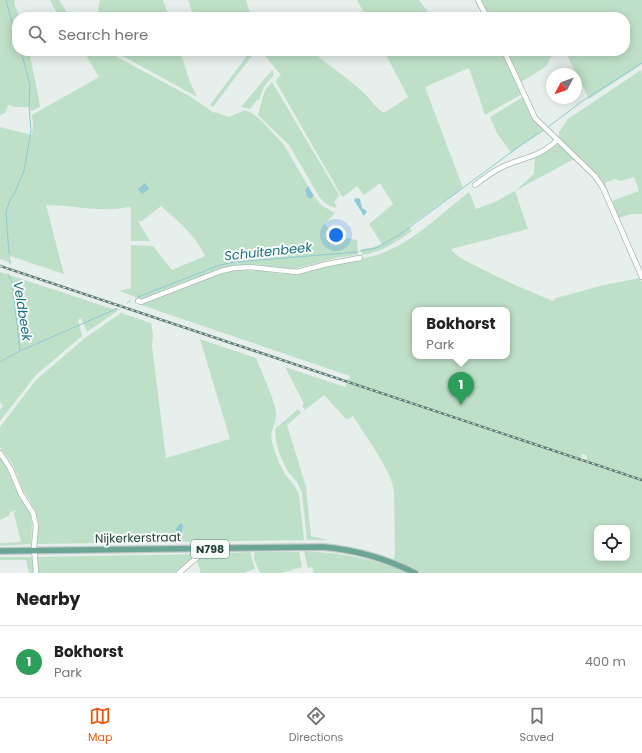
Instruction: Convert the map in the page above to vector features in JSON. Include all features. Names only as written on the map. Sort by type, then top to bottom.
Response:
[{"type":"main road","name":"Nijkerkerstraat","points":[[0,551],[333,548],[360,552],[387,560],[415,573]]},
{"type":"street","points":[[478,0],[484,12]]},
{"type":"street","points":[[506,56],[535,118],[595,176],[603,188],[642,277]]},
{"type":"street","points":[[475,185],[502,168],[537,155],[557,140]]},
{"type":"street","points":[[138,301],[141,302],[221,271],[234,268],[266,268],[277,271],[297,272],[327,264],[360,258]]},
{"type":"street","points":[[0,453],[10,468],[21,494],[32,513],[36,526],[34,551],[36,573]]},
{"type":"street","points":[[179,573],[202,552],[203,549]]},
{"type":"green space","points":[[0,0],[15,0],[14,2],[17,12],[12,12],[12,56],[30,56],[40,107],[31,111],[30,107],[15,107],[8,105],[5,113],[0,115]]},
{"type":"green space","points":[[50,0],[59,0],[67,12],[56,12]]},
{"type":"green space","points":[[100,0],[163,0],[167,12],[98,12]]},
{"type":"green space","points":[[188,0],[246,0],[250,12],[192,12]]},
{"type":"green space","points":[[357,0],[419,0],[428,12],[363,12]]},
{"type":"green space","points":[[480,0],[642,0],[642,64],[589,99],[582,85],[582,68],[574,68],[568,56],[630,56],[630,12],[486,12]]},
{"type":"green space","points":[[115,56],[191,97],[214,113],[215,112],[229,117],[245,110],[250,112],[261,120],[284,145],[308,186],[305,190],[307,197],[310,199],[314,196],[321,205],[335,213],[325,224],[326,226],[340,238],[357,240],[358,254],[283,270],[255,264],[229,266],[163,290],[144,300],[119,291],[131,288],[131,245],[153,246],[172,270],[205,256],[192,235],[180,223],[161,206],[142,221],[138,221],[150,241],[131,241],[131,208],[129,207],[119,209],[98,209],[46,205],[64,274],[10,256],[11,263],[0,259],[0,127],[32,135],[32,115],[99,77],[87,57]]},
{"type":"green space","points":[[123,56],[182,56],[190,82],[197,97]]},
{"type":"green space","points":[[252,56],[213,107],[210,105],[246,57]]},
{"type":"green space","points":[[265,56],[318,56],[358,88],[378,109],[384,113],[408,97],[387,56],[504,56],[522,94],[485,115],[469,68],[425,87],[463,188],[409,226],[412,231],[401,239],[376,252],[362,255],[361,249],[371,248],[382,244],[369,224],[393,204],[380,183],[364,195],[357,186],[343,197],[341,195],[276,82],[281,75]]},
{"type":"green space","points":[[508,56],[552,56],[550,58],[547,66],[521,82]]},
{"type":"green space","points":[[272,70],[274,75],[264,87],[259,100],[257,100],[250,109],[241,107]]},
{"type":"green space","points":[[641,70],[642,214],[631,214],[619,218],[612,201],[639,191],[634,177],[621,181],[615,179],[605,183],[610,197],[594,174],[561,140],[559,132],[568,119]]},
{"type":"green space","points":[[272,82],[339,195],[334,202],[337,206],[335,208],[325,203],[320,198],[289,145],[258,115],[264,93]]},
{"type":"green space","points":[[523,97],[537,123],[544,129],[511,153],[497,133],[490,117]]},
{"type":"green space","points":[[558,144],[574,159],[515,191],[534,174],[535,158]]},
{"type":"green space","points":[[515,191],[528,229],[451,249],[457,256],[508,282],[553,301],[556,298],[604,285],[640,278],[642,282],[642,480],[587,461],[586,455],[581,454],[582,462],[642,481],[642,573],[314,573],[312,567],[308,568],[304,551],[349,556],[370,560],[392,567],[395,553],[394,492],[392,483],[377,453],[353,416],[346,419],[324,395],[305,410],[302,406],[304,404],[285,367],[345,387],[350,376],[138,304],[229,271],[256,270],[282,274],[294,273],[331,264],[362,260],[363,258],[378,255],[392,249],[419,232],[469,192],[476,209],[493,203]]},
{"type":"green space","points":[[0,272],[113,309],[120,309],[87,332],[81,318],[78,320],[82,336],[36,375],[0,421],[0,410],[3,406],[0,402]]},
{"type":"green space","points":[[121,313],[151,323],[153,335],[152,346],[166,458],[230,439],[200,339],[256,358],[271,393],[275,407],[276,417],[271,438],[274,450],[285,474],[295,486],[299,494],[304,540],[37,544],[38,527],[36,512],[22,488],[12,463],[0,447],[0,427],[36,380],[85,338]]},
{"type":"green space","points":[[298,409],[301,413],[287,425],[306,487],[311,536],[328,540],[307,540],[302,493],[297,482],[288,472],[276,442],[275,429]]},
{"type":"green space","points":[[0,458],[6,466],[19,496],[30,513],[32,525],[31,544],[0,546],[0,543],[21,542],[14,514],[16,510],[0,520]]},
{"type":"green space","points":[[250,552],[255,569],[246,573],[200,573],[197,561],[203,554]]},
{"type":"green space","points":[[255,552],[299,552],[302,567],[282,573],[260,573],[254,559]]},
{"type":"green space","points":[[199,554],[178,573],[38,573],[37,563],[38,557]]},
{"type":"green space","points":[[0,557],[32,557],[34,573],[29,573],[26,560],[0,560]]},
{"type":"water","points":[[145,183],[149,189],[142,194],[138,189]]},
{"type":"water","points":[[308,186],[314,196],[310,199],[307,197],[305,190]]},
{"type":"water","points":[[356,198],[360,199],[362,208],[367,211],[364,216],[354,200]]},
{"type":"water","points":[[180,524],[183,526],[180,539],[177,537],[176,529]]},
{"type":"waterway","name":"Veldbeek","points":[[6,0],[12,23]]},
{"type":"waterway","name":"Veldbeek","points":[[9,254],[6,212],[24,171],[31,131],[29,105],[30,85],[22,56]]},
{"type":"waterway","name":"Schuitenbeek","points":[[548,127],[581,102],[642,63]]},
{"type":"waterway","name":"Schuitenbeek","points":[[360,251],[376,248],[399,235],[521,145],[544,130]]},
{"type":"waterway","name":"Schuitenbeek","points":[[138,297],[220,265],[235,262],[357,252]]},
{"type":"waterway","name":"Veldbeek","points":[[8,274],[12,282],[20,350]]},
{"type":"waterway","name":"Schuitenbeek","points":[[0,362],[20,351],[116,309]]},
{"type":"railway","points":[[0,266],[642,480]]},
{"type":"place","name":"Bokhorst","points":[[461,405]]}]
